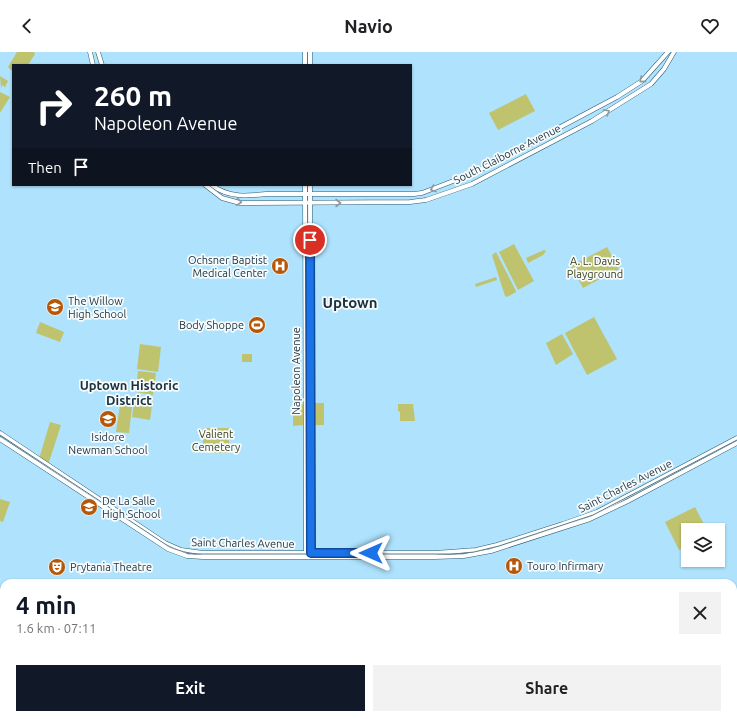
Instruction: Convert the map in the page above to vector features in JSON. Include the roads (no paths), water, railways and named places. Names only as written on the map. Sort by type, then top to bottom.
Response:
[{"type":"main road","points":[[90,52],[93,64]]},
{"type":"main road","points":[[98,52],[102,64]]},
{"type":"main road","points":[[305,52],[305,64]]},
{"type":"main road","points":[[310,52],[310,64]]},
{"type":"main road","name":"South Claiborne Avenue","points":[[214,186],[222,191],[238,196],[305,194],[417,194],[470,175],[618,96],[642,80],[668,52]]},
{"type":"main road","name":"South Claiborne Avenue","points":[[206,186],[219,196],[236,202],[416,202],[439,196],[469,185],[592,121],[643,90],[655,80],[674,52]]},
{"type":"main road","name":"Napoleon Avenue","points":[[305,186],[306,555]]},
{"type":"main road","name":"Napoleon Avenue","points":[[310,186],[311,555]]},
{"type":"main road","points":[[316,194],[316,202]]},
{"type":"main road","name":"Saint Charles Avenue","points":[[0,433],[158,538],[177,548],[198,553],[453,557],[477,554],[498,549],[599,516],[737,443]]},
{"type":"main road","name":"Saint Charles Avenue","points":[[328,555],[454,552],[476,550],[497,545],[596,512],[737,438]]},
{"type":"main road","name":"Saint Charles Avenue","points":[[0,439],[157,542],[181,554],[203,557],[306,555]]},
{"type":"tram line","points":[[0,435],[165,544],[183,552],[203,554],[454,554],[474,552],[499,546],[593,515],[737,440]]},
{"type":"place","name":"Ochsner Baptist Medical Center","points":[[280,266]]},
{"type":"place","name":"The Willow High School","points":[[55,307]]},
{"type":"place","name":"Body Shoppe","points":[[257,325]]},
{"type":"place","name":"Isidore Newman School","points":[[108,419]]},
{"type":"place","name":"De La Salle High School","points":[[89,507]]},
{"type":"place","name":"Touro Infirmary","points":[[514,566]]},
{"type":"place","name":"Prytania Theatre","points":[[57,567]]},
{"type":"district","name":"Uptown","points":[[350,302]]},
{"type":"district","name":"Uptown Historic District","points":[[129,392]]},
{"type":"park label","name":"A. L. Davis Playground","points":[[595,267]]},
{"type":"park label","name":"Valient Cemetery","points":[[216,440]]}]
